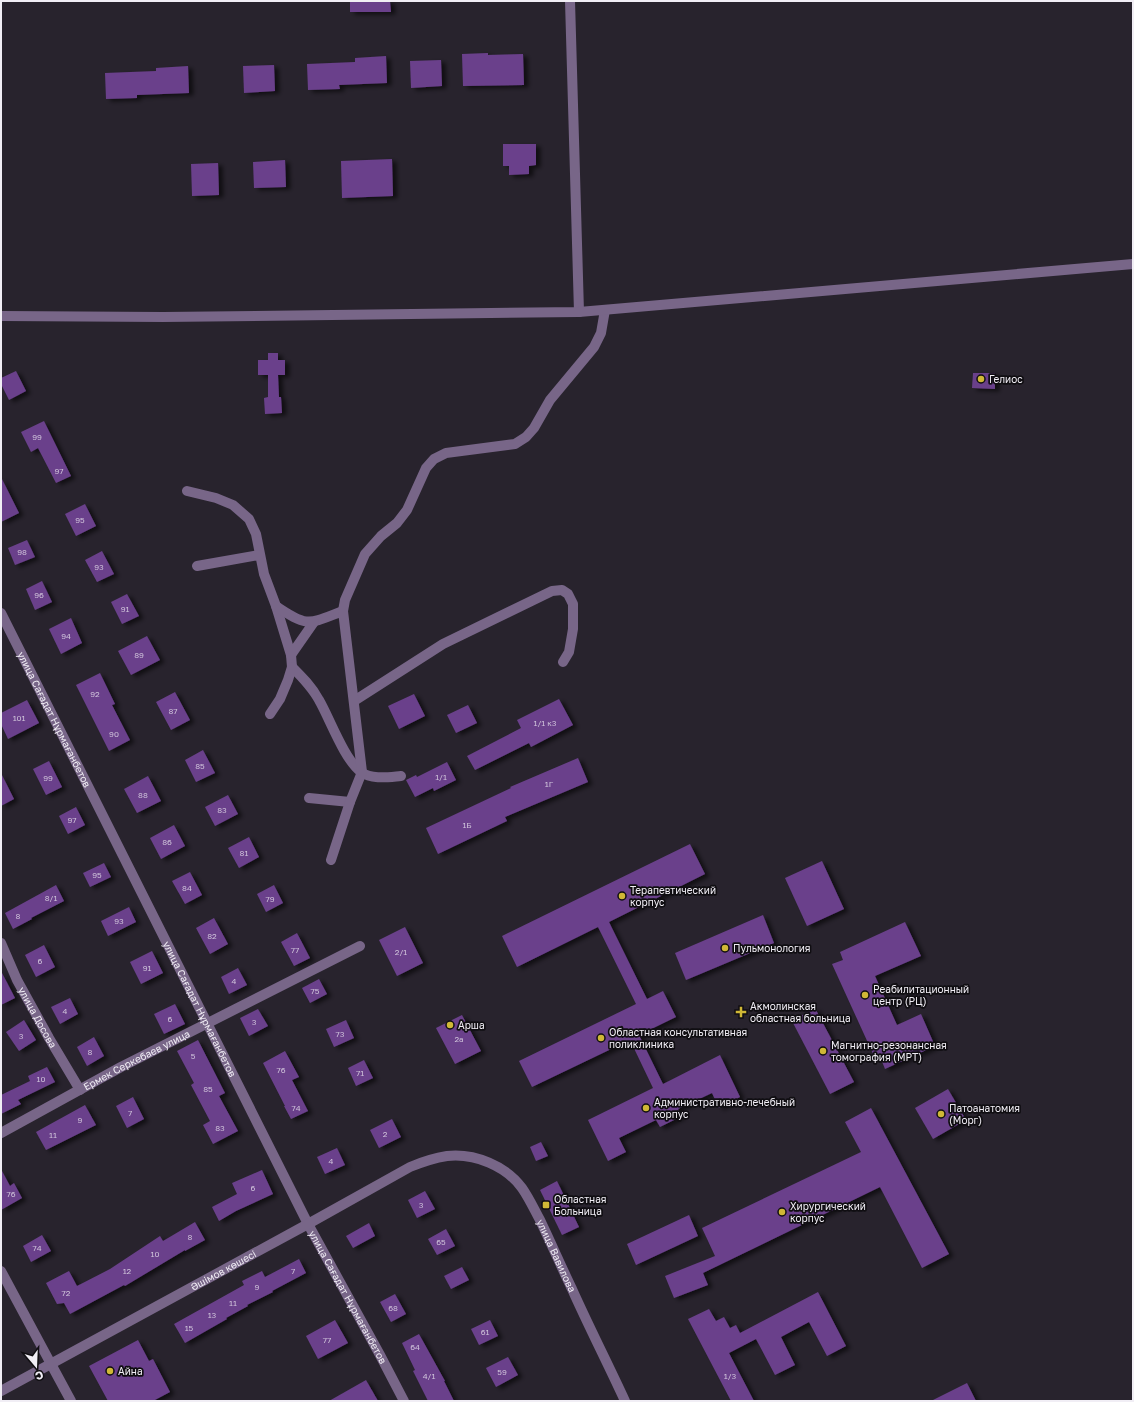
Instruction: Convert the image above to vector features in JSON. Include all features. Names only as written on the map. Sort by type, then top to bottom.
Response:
[{"type":"street","points":[[570,1],[579,312]]},
{"type":"street","points":[[1,316],[171,317],[579,312],[1133,264]]},
{"type":"street","points":[[331,860],[350,802],[362,772],[343,611],[345,600],[366,554],[381,536],[397,523],[408,510],[426,468],[434,459],[446,453],[515,444],[526,437],[534,428],[550,400],[594,347],[601,333],[605,310]]},
{"type":"street","points":[[187,491],[216,498],[233,505],[242,511],[249,519],[256,534],[264,574],[276,606],[291,655],[292,667],[283,692],[270,714]]},
{"type":"street","points":[[197,566],[259,555]]},
{"type":"street","points":[[354,701],[443,644],[552,591],[562,590],[568,594],[573,604],[573,630],[569,652],[563,662]]},
{"type":"street","points":[[276,606],[297,619],[306,622],[314,622],[343,611]]},
{"type":"street","name":"улица Сағадат Нұрмағанбетов","points":[[1,613],[308,1224],[404,1401]]},
{"type":"street","points":[[291,655],[314,622]]},
{"type":"street","points":[[292,667],[308,682],[320,700],[351,761],[362,772],[372,776],[387,778],[401,776]]},
{"type":"street","points":[[309,798],[350,802]]},
{"type":"street","name":"улица Досова","points":[[1,943],[24,992],[80,1090]]},
{"type":"street","name":"Ермек Серкебаев улица","points":[[1,1133],[121,1066],[360,946]]},
{"type":"street","name":"Әшімов көшесі","points":[[1,1391],[410,1167],[428,1160],[448,1156]]},
{"type":"street","name":"улица Вавилова","points":[[448,1156],[464,1156],[492,1164],[513,1179],[522,1188],[548,1237],[625,1401]]},
{"type":"street","points":[[1,1271],[71,1401]]},
{"type":"building","points":[[350,1],[390,1],[391,12],[350,12]]},
{"type":"building","points":[[488,53],[488,55],[523,54],[524,85],[463,86],[462,54]]},
{"type":"building","points":[[386,56],[387,83],[339,85],[340,89],[308,90],[307,64],[355,62],[355,58]]},
{"type":"building","points":[[441,60],[442,86],[411,88],[410,61]]},
{"type":"building","points":[[274,65],[275,91],[244,93],[243,66]]},
{"type":"building","points":[[188,66],[189,93],[137,95],[137,98],[106,99],[105,73],[156,71],[156,68]]},
{"type":"building","points":[[503,144],[536,144],[536,165],[529,166],[529,174],[509,175],[509,166],[503,166]]},
{"type":"building","points":[[392,159],[393,196],[342,198],[341,161]]},
{"type":"building","points":[[285,160],[286,187],[254,188],[253,162]]},
{"type":"building","points":[[218,163],[219,195],[192,196],[191,164]]},
{"type":"building","points":[[268,353],[278,353],[278,360],[285,360],[285,375],[278,375],[279,397],[281,397],[282,413],[265,414],[264,398],[268,397],[268,375],[258,375],[258,360],[268,360]]},
{"type":"building","points":[[16,371],[26,391],[9,400],[1,384],[1,378]]},
{"type":"building","points":[[973,373],[995,373],[995,389],[972,388]]},
{"type":"building","points":[[44,421],[71,476],[56,483],[38,448],[31,452],[21,432]]},
{"type":"building","points":[[1,477],[19,513],[1,522]]},
{"type":"building","points":[[85,504],[96,526],[76,536],[65,514]]},
{"type":"building","points":[[27,540],[35,557],[15,565],[8,548]]},
{"type":"building","points":[[102,551],[114,574],[97,582],[85,560]]},
{"type":"building","points":[[42,581],[52,602],[35,610],[26,589]]},
{"type":"building","points":[[127,594],[139,616],[122,624],[111,602]]},
{"type":"building","points":[[71,618],[82,643],[61,654],[49,629]]},
{"type":"building","points":[[147,636],[160,660],[131,675],[118,651]]},
{"type":"building","points":[[100,673],[115,704],[112,705],[130,740],[109,751],[76,685]]},
{"type":"building","points":[[175,692],[190,720],[171,730],[156,702]]},
{"type":"building","points":[[414,694],[425,716],[399,729],[388,706]]},
{"type":"building","points":[[559,699],[573,725],[531,747],[529,743],[475,770],[467,756],[521,728],[517,720]]},
{"type":"building","points":[[27,700],[39,723],[8,739],[1,724],[1,713]]},
{"type":"building","points":[[468,705],[477,723],[456,733],[447,715]]},
{"type":"building","points":[[203,750],[215,773],[196,782],[185,760]]},
{"type":"building","points":[[578,758],[588,782],[505,817],[507,821],[438,854],[426,828],[511,788],[510,787]]},
{"type":"building","points":[[49,761],[62,787],[46,795],[33,769]]},
{"type":"building","points":[[447,762],[456,780],[434,791],[433,788],[415,797],[406,780],[416,775],[417,777]]},
{"type":"building","points":[[1,773],[14,799],[1,806]]},
{"type":"building","points":[[148,776],[161,801],[137,813],[124,789]]},
{"type":"building","points":[[228,795],[238,814],[215,826],[205,807]]},
{"type":"building","points":[[76,807],[85,825],[68,834],[59,816]]},
{"type":"building","points":[[174,825],[185,846],[161,859],[150,838]]},
{"type":"building","points":[[249,837],[259,857],[239,868],[228,848]]},
{"type":"building","points":[[690,844],[705,874],[609,922],[647,999],[663,991],[676,1017],[639,1035],[663,1084],[720,1055],[740,1097],[719,1108],[712,1093],[678,1109],[682,1116],[660,1127],[656,1120],[619,1138],[626,1152],[608,1161],[588,1120],[653,1088],[630,1040],[532,1087],[519,1061],[636,1004],[598,927],[517,967],[502,936]]},
{"type":"building","points":[[822,861],[844,909],[807,926],[785,878]]},
{"type":"building","points":[[104,863],[111,877],[90,887],[83,873]]},
{"type":"building","points":[[190,872],[202,895],[185,904],[172,881]]},
{"type":"building","points":[[56,885],[64,901],[13,929],[5,913]]},
{"type":"building","points":[[274,885],[283,903],[266,912],[257,894]]},
{"type":"building","points":[[129,907],[136,922],[108,936],[101,921]]},
{"type":"building","name":"Пульмонология","points":[[763,915],[774,943],[686,980],[675,953]]},
{"type":"building","points":[[214,918],[228,944],[210,954],[196,928]]},
{"type":"building","name":"Реабилитационный центр (РЦ)","points":[[905,922],[921,956],[875,976],[897,1025],[921,1014],[935,1046],[885,1069],[879,1054],[874,1056],[832,964],[843,960],[840,952]]},
{"type":"building","points":[[405,927],[423,963],[397,976],[379,940]]},
{"type":"building","points":[[297,933],[310,958],[294,966],[281,942]]},
{"type":"building","points":[[44,945],[55,967],[36,977],[25,955]]},
{"type":"building","points":[[152,951],[163,973],[141,984],[130,962]]},
{"type":"building","points":[[238,968],[247,985],[229,994],[221,977]]},
{"type":"building","points":[[1,971],[15,998],[1,1005]]},
{"type":"building","points":[[319,979],[327,994],[310,1003],[302,988]]},
{"type":"building","points":[[70,998],[78,1014],[60,1024],[51,1007]]},
{"type":"building","points":[[175,1004],[185,1024],[164,1034],[154,1014]]},
{"type":"building","name":"Магнитно-резонансная томография (МРТ)","points":[[815,1008],[854,1082],[830,1094],[792,1021]]},
{"type":"building","points":[[258,1009],[268,1026],[249,1036],[240,1018]]},
{"type":"building","points":[[462,1015],[481,1051],[455,1064],[436,1028]]},
{"type":"building","points":[[24,1020],[36,1040],[19,1051],[6,1032]]},
{"type":"building","points":[[346,1020],[354,1038],[334,1047],[326,1029]]},
{"type":"building","points":[[94,1037],[104,1056],[87,1066],[77,1047]]},
{"type":"building","points":[[198,1040],[225,1093],[219,1096],[238,1131],[213,1144],[203,1125],[210,1121],[191,1085],[194,1083],[177,1051]]},
{"type":"building","points":[[285,1051],[299,1077],[292,1080],[308,1111],[291,1119],[263,1063]]},
{"type":"building","points":[[364,1060],[373,1078],[356,1086],[348,1068]]},
{"type":"building","points":[[47,1067],[55,1082],[18,1100],[21,1104],[1,1114],[1,1095],[30,1081],[28,1076]]},
{"type":"building","name":"Патоанатомия (Морг)","points":[[948,1089],[966,1120],[933,1139],[915,1108]]},
{"type":"building","points":[[133,1097],[144,1119],[127,1128],[116,1106]]},
{"type":"building","points":[[85,1105],[96,1125],[46,1150],[36,1132]]},
{"type":"building","points":[[871,1108],[949,1254],[922,1268],[880,1187],[703,1273],[708,1285],[674,1298],[665,1276],[715,1256],[702,1228],[861,1152],[845,1122]]},
{"type":"building","points":[[392,1119],[401,1137],[379,1148],[370,1130]]},
{"type":"building","points":[[541,1142],[548,1156],[536,1161],[530,1147]]},
{"type":"building","points":[[337,1148],[345,1165],[325,1174],[317,1157]]},
{"type":"building","points":[[1,1169],[10,1186],[14,1183],[22,1198],[1,1210]]},
{"type":"building","points":[[262,1170],[273,1194],[236,1211],[219,1221],[212,1207],[237,1194],[232,1183]]},
{"type":"building","points":[[557,1181],[579,1227],[562,1235],[540,1190]]},
{"type":"building","points":[[425,1191],[435,1209],[417,1218],[408,1200]]},
{"type":"building","points":[[689,1215],[698,1236],[636,1265],[627,1244]]},
{"type":"building","points":[[195,1222],[205,1240],[185,1250],[125,1286],[124,1285],[70,1314],[64,1303],[57,1304],[46,1283],[69,1271],[77,1286],[110,1269],[160,1236],[163,1241]]},
{"type":"building","points":[[369,1223],[375,1236],[353,1248],[346,1236]]},
{"type":"building","points":[[446,1229],[455,1246],[437,1255],[428,1239]]},
{"type":"building","points":[[42,1235],[51,1251],[31,1262],[23,1246]]},
{"type":"building","points":[[299,1259],[306,1273],[247,1305],[248,1306],[226,1318],[227,1319],[185,1343],[174,1324],[244,1285],[242,1281],[262,1271],[265,1277]]},
{"type":"building","points":[[462,1267],[469,1280],[451,1289],[444,1276]]},
{"type":"building","points":[[818,1292],[846,1346],[827,1356],[809,1322],[781,1337],[795,1365],[775,1375],[756,1339],[729,1353],[754,1401],[731,1401],[688,1319],[709,1309],[716,1321],[724,1317],[730,1328],[736,1325],[740,1333]]},
{"type":"building","points":[[395,1294],[406,1314],[391,1322],[380,1302]]},
{"type":"building","points":[[335,1320],[348,1343],[318,1359],[306,1336]]},
{"type":"building","points":[[490,1320],[498,1336],[479,1345],[471,1329]]},
{"type":"building","points":[[419,1334],[445,1381],[454,1401],[428,1401],[413,1371],[415,1370],[402,1343]]},
{"type":"building","points":[[138,1340],[149,1361],[153,1359],[170,1392],[153,1401],[108,1401],[89,1366]]},
{"type":"building","points":[[508,1357],[518,1375],[496,1387],[486,1368]]},
{"type":"building","points":[[366,1380],[378,1401],[329,1401]]},
{"type":"building","points":[[967,1383],[976,1401],[931,1401]]},
{"type":"place","name":"Гелиос","points":[[981,379]]},
{"type":"place","name":"Терапевтический корпус","points":[[622,896]]},
{"type":"place","name":"Пульмонология","points":[[725,948]]},
{"type":"place","name":"Реабилитационный центр (РЦ)","points":[[865,995]]},
{"type":"place","name":"Акмолинская областная больница","points":[[741,1012]]},
{"type":"place","name":"Арша","points":[[450,1025]]},
{"type":"place","name":"Областная консультативная поликлиника","points":[[601,1038]]},
{"type":"place","name":"Магнитно-резонансная томография (МРТ)","points":[[823,1051]]},
{"type":"place","name":"Административно-лечебный корпус","points":[[646,1108]]},
{"type":"place","name":"Патоанатомия (Морг)","points":[[941,1114]]},
{"type":"place","name":"Областная Больница","points":[[546,1205]]},
{"type":"place","name":"Хирургический корпус","points":[[782,1212]]},
{"type":"place","name":"Айна","points":[[110,1371]]}]
